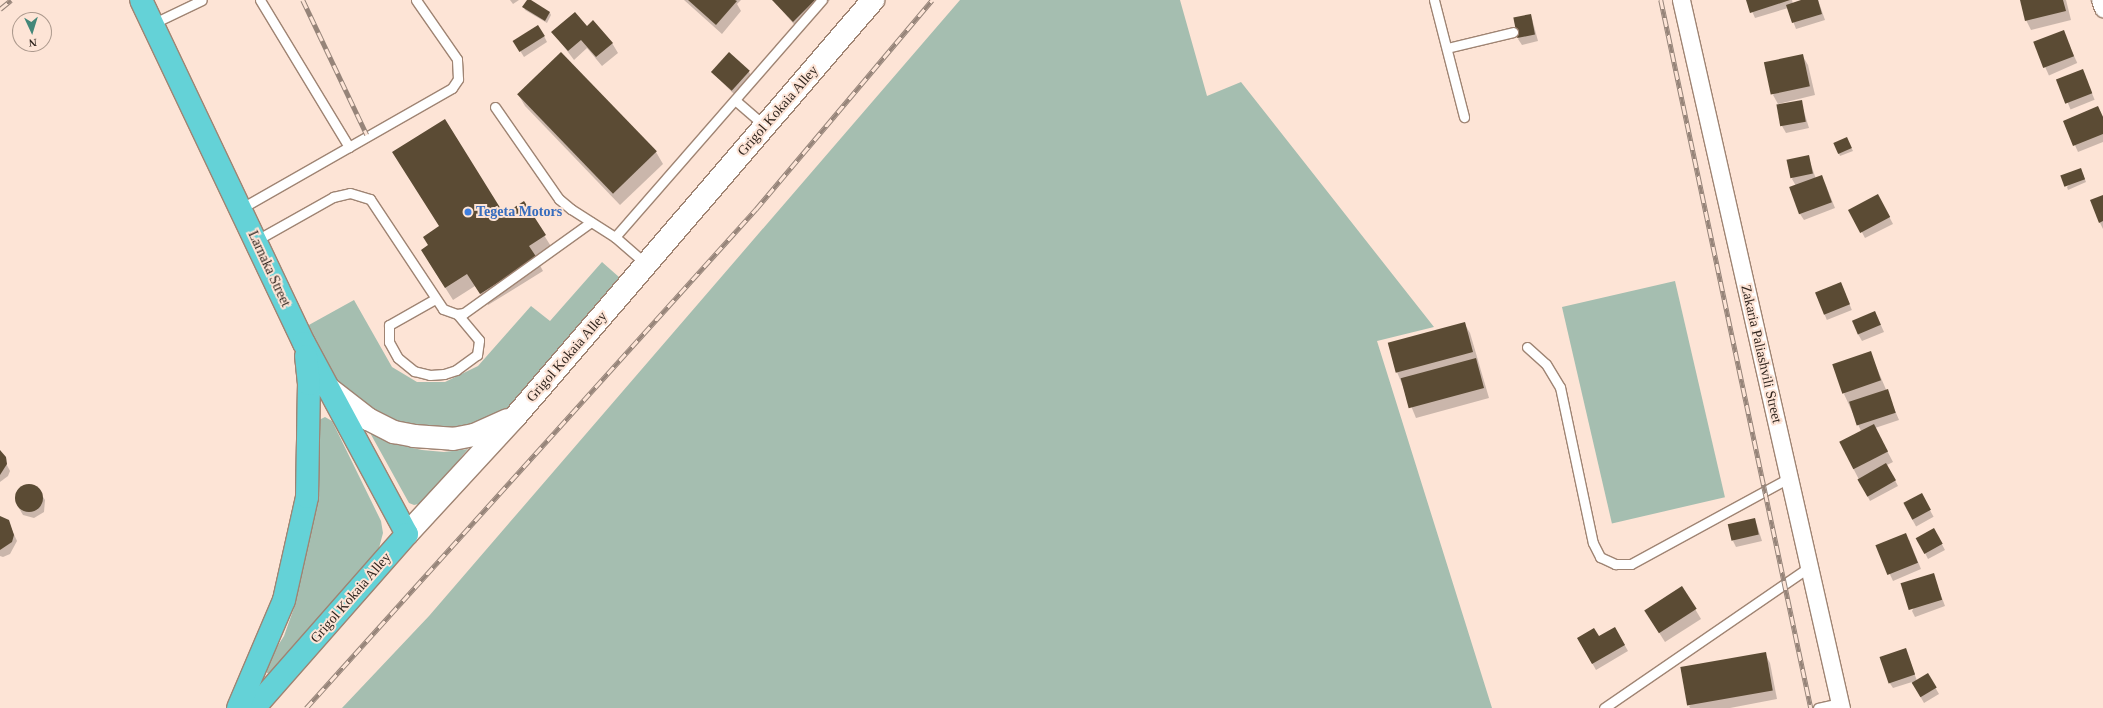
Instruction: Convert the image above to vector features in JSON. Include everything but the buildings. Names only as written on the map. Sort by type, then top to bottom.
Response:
[{"type":"highway","name":"Larnaka Street","points":[[141,0],[304,343],[407,534]]},
{"type":"highway","points":[[238,708],[284,600],[307,497],[309,384],[304,343]]},
{"type":"highway","name":"Grigol Kokaia Alley","points":[[254,708],[407,534]]},
{"type":"main road","name":"Grigol Kokaia Alley","points":[[407,534],[515,417],[873,0]]},
{"type":"main road","points":[[328,388],[368,419],[394,432],[414,436],[453,439],[474,436],[515,417]]},
{"type":"street","name":"Zakaria Paliashvili Street","points":[[1681,0],[1790,478],[1840,706]]},
{"type":"street","points":[[2100,0],[2103,8]]},
{"type":"lane","points":[[152,24],[202,0]]},
{"type":"lane","points":[[260,0],[349,147]]},
{"type":"lane","points":[[240,209],[452,88],[458,79],[457,59],[453,49],[416,0]]},
{"type":"lane","points":[[615,237],[822,0]]},
{"type":"lane","points":[[1434,0],[1464,117]]},
{"type":"lane","points":[[1447,48],[1513,32]]},
{"type":"lane","points":[[735,100],[765,126]]},
{"type":"lane","points":[[495,107],[559,199],[615,237],[646,264]]},
{"type":"lane","points":[[255,241],[333,197],[350,194],[370,199],[435,299],[443,309],[457,314],[464,313],[591,222]]},
{"type":"lane","points":[[435,299],[389,325],[389,342],[398,358],[414,371],[430,375],[444,374],[456,370],[477,355],[479,340],[457,314]]},
{"type":"lane","points":[[1527,347],[1546,364],[1560,387],[1594,543],[1600,557],[1615,564],[1631,564],[1790,478]]},
{"type":"lane","points":[[1604,708],[1809,567]]},
{"type":"lane","points":[[1818,708],[1840,706]]},
{"type":"green space","points":[[960,0],[1180,0],[1207,96],[1241,82],[1434,327],[1377,341],[1492,708],[342,708],[429,616]]},
{"type":"green space","points":[[602,262],[628,285],[515,417],[414,436],[328,388],[298,331],[354,300],[392,367],[417,382],[445,382],[478,366],[531,306],[550,321]]},
{"type":"green space","points":[[1675,281],[1725,497],[1612,523],[1562,307]]},
{"type":"green space","points":[[325,417],[332,421],[381,521],[383,533],[379,548],[275,673],[270,675],[265,671],[266,664],[284,636],[295,605],[309,538],[319,420]]},
{"type":"green space","points":[[369,431],[399,445],[422,450],[444,452],[468,449],[423,503],[414,505],[409,503]]},
{"type":"railway","points":[[0,9],[11,0]]},
{"type":"railway","points":[[303,0],[367,135]]},
{"type":"railway","points":[[306,708],[756,209],[932,0]]},
{"type":"railway","points":[[1661,0],[1811,708]]},
{"type":"place","name":"Tegeta Motors","points":[[468,212]]}]
